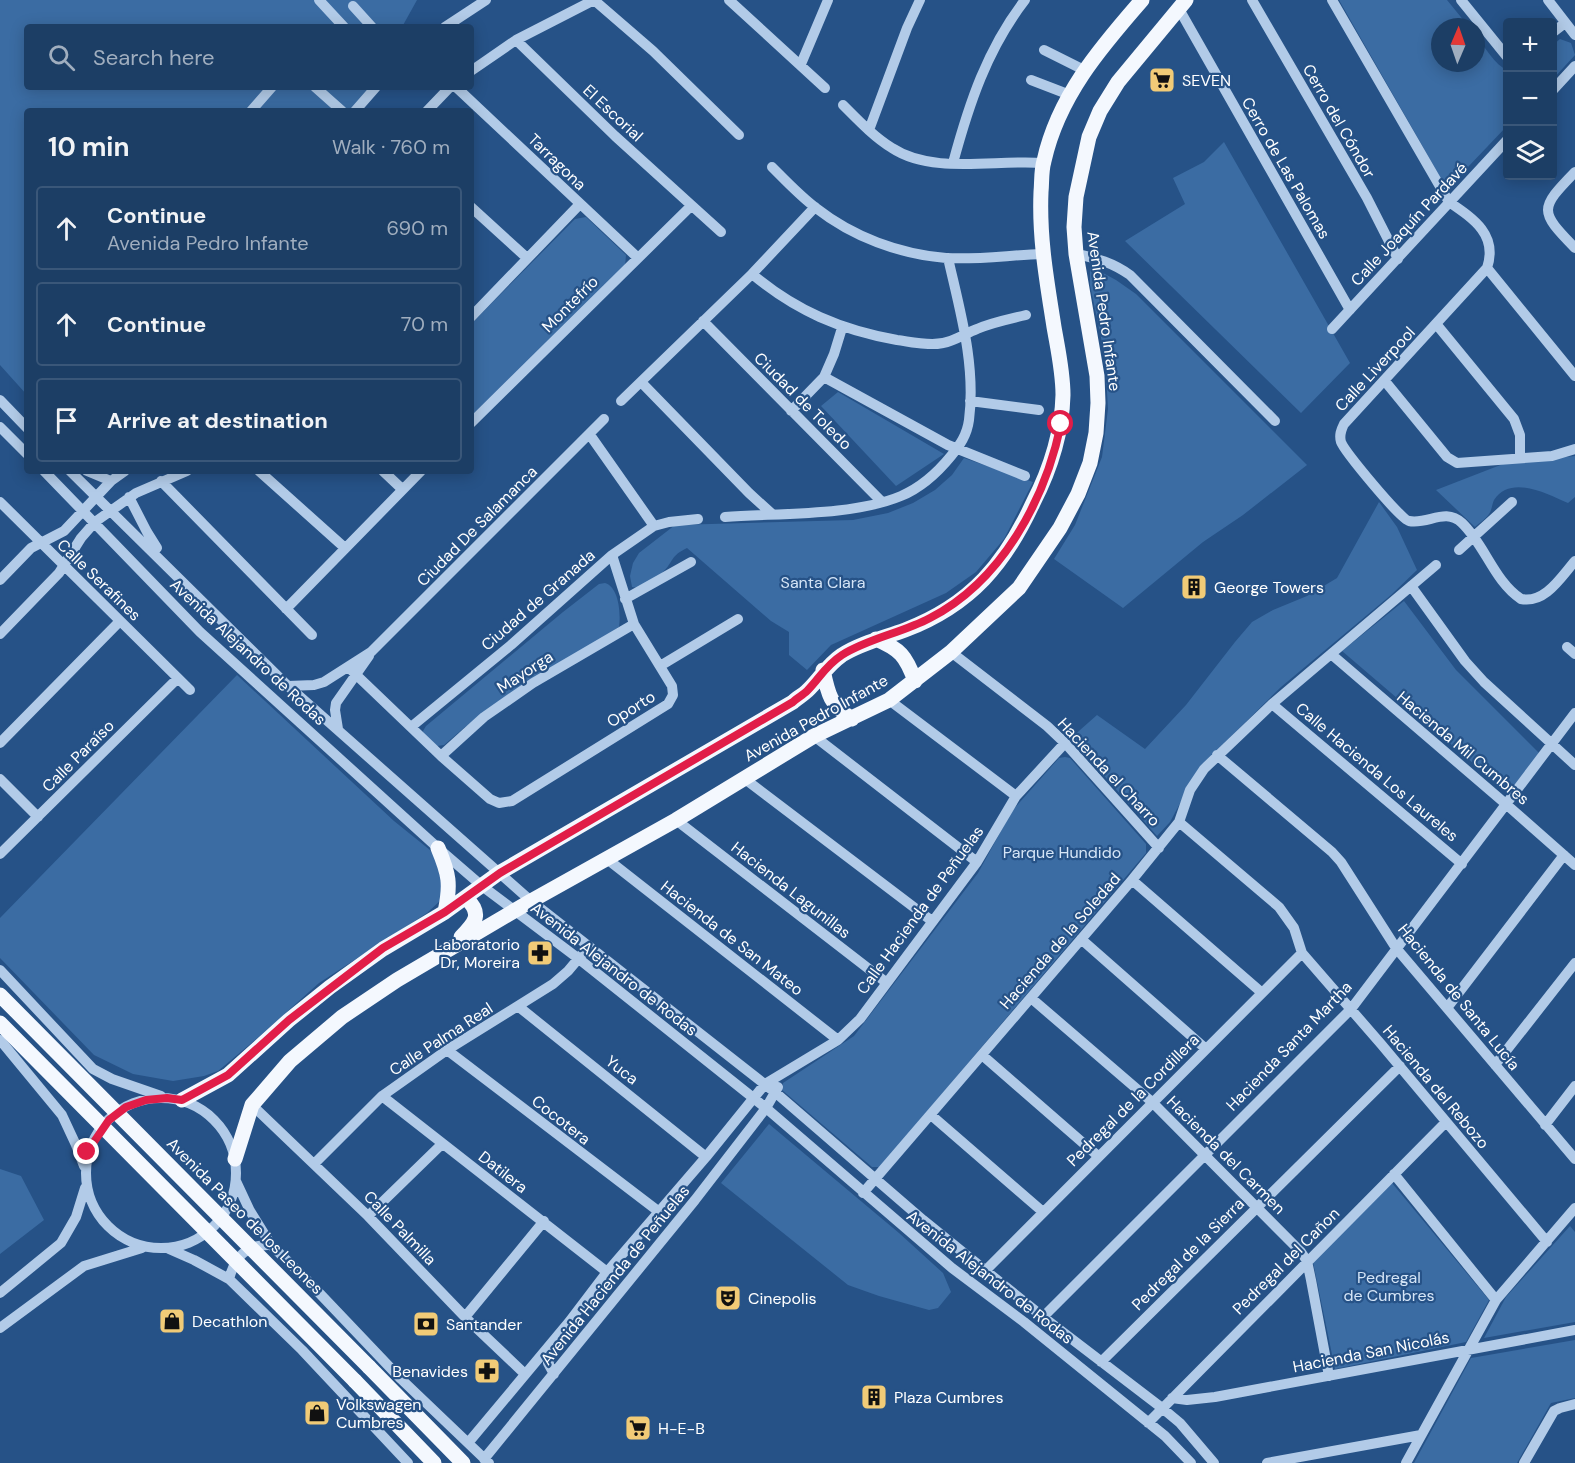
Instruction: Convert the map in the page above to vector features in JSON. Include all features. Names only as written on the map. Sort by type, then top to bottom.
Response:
[{"type":"main road","name":"Avenida Pedro Infante","points":[[174,1099],[228,1075],[289,1020],[383,948],[445,912],[500,873],[793,702],[808,691],[823,670],[841,656],[860,645],[906,629],[950,607],[971,591],[995,566],[1027,517],[1042,485],[1055,452],[1061,424],[1063,393],[1061,368],[1042,254],[1040,219],[1043,163],[1053,132],[1084,70],[1102,45],[1142,0]]},
{"type":"main road","name":"Avenida Pedro Infante","points":[[235,1159],[252,1105],[290,1061],[342,1017],[397,980],[514,910],[676,820],[814,736],[889,700],[951,652],[1019,588],[1060,528],[1078,494],[1090,463],[1096,433],[1097,376],[1076,255],[1074,227],[1076,197],[1084,153],[1095,122],[1106,101],[1131,65],[1182,4]]},
{"type":"main road","points":[[876,639],[903,655],[915,681]]},
{"type":"main road","points":[[823,670],[829,696],[834,706],[852,719]]},
{"type":"main road","points":[[438,848],[448,871],[450,885],[445,912]]},
{"type":"main road","points":[[451,948],[475,921],[475,906],[466,898]]},
{"type":"main road","name":"Avenida Paseo de los Leones","points":[[0,995],[463,1463]]},
{"type":"main road","points":[[0,1023],[434,1463]]},
{"type":"street","points":[[319,0],[341,24]]},
{"type":"street","points":[[450,24],[486,0]]},
{"type":"street","points":[[474,69],[516,40],[594,0],[653,51],[740,135]]},
{"type":"street","points":[[801,64],[828,0]]},
{"type":"street","points":[[869,130],[907,28],[920,0]]},
{"type":"street","points":[[953,163],[965,117],[979,78],[992,50],[1025,0]]},
{"type":"street","name":"Cerro del Cóndor","points":[[1252,0],[1367,198],[1398,259]]},
{"type":"street","points":[[1332,0],[1449,202],[1476,223],[1485,234],[1490,245],[1491,256],[1487,268],[1575,376]]},
{"type":"street","points":[[1461,0],[1503,52]]},
{"type":"street","points":[[1548,0],[1575,35]]},
{"type":"street","points":[[353,2],[370,24]]},
{"type":"street","points":[[734,2],[825,88]]},
{"type":"street","name":"Cerro de Las Palomas","points":[[1182,4],[1350,310]]},
{"type":"street","points":[[1557,29],[1565,23]]},
{"type":"street","name":"El Escorial","points":[[516,40],[691,207],[721,231]]},
{"type":"street","points":[[1044,50],[1084,70]]},
{"type":"street","points":[[1557,86],[1575,66]]},
{"type":"street","points":[[1031,80],[1070,95]]},
{"type":"street","points":[[254,108],[269,90]]},
{"type":"street","points":[[318,90],[339,108]]},
{"type":"street","points":[[358,108],[373,90]]},
{"type":"street","points":[[430,108],[447,90]]},
{"type":"street","name":"Tarragona","points":[[459,90],[638,258]]},
{"type":"street","points":[[843,105],[893,149],[909,157],[925,161],[953,163],[1043,163]]},
{"type":"street","name":"Calle Joaquín Pardavé","points":[[1332,328],[1503,144]]},
{"type":"street","points":[[772,168],[815,207],[838,224],[890,248],[948,258],[1042,254]]},
{"type":"street","points":[[1575,172],[1553,195],[1548,205],[1548,217],[1552,224],[1575,248]]},
{"type":"street","points":[[474,314],[579,205]]},
{"type":"street","name":"Montefrío","points":[[474,420],[691,207]]},
{"type":"street","points":[[621,402],[752,274],[815,207]]},
{"type":"street","points":[[474,210],[527,258]]},
{"type":"street","points":[[1076,255],[1100,259],[1117,266],[1130,275],[1275,420]]},
{"type":"street","points":[[725,517],[851,509],[882,502],[902,495],[942,468],[966,436],[970,401],[969,362],[965,334],[948,258]]},
{"type":"street","name":"Calle Liverpool","points":[[1474,537],[1461,522],[1449,516],[1441,515],[1411,522],[1403,518],[1345,448],[1341,437],[1344,424],[1487,268]]},
{"type":"street","points":[[752,274],[785,298],[842,328],[864,334],[933,344],[951,342],[985,326],[1026,315]]},
{"type":"street","name":"Ciudad de Toledo","points":[[703,321],[882,502]]},
{"type":"street","points":[[1437,325],[1514,418],[1520,435],[1520,458]]},
{"type":"street","points":[[791,411],[824,377],[842,328]]},
{"type":"street","points":[[824,377],[957,448],[1025,476]]},
{"type":"street","points":[[1384,380],[1451,460],[1466,463],[1552,456],[1575,449]]},
{"type":"street","points":[[641,382],[771,513]]},
{"type":"street","points":[[0,400],[24,425]]},
{"type":"street","points":[[970,401],[1039,410]]},
{"type":"street","name":"Ciudad De Salamanca","points":[[288,686],[308,686],[324,682],[371,652],[604,419]]},
{"type":"street","points":[[0,427],[24,451]]},
{"type":"street","points":[[590,435],[654,526]]},
{"type":"street","name":"Avenida Alejandro de Rodas","points":[[47,474],[200,632],[438,848],[482,886],[579,959],[753,1097],[952,1268],[1024,1322],[1148,1423],[1178,1448],[1191,1463]]},
{"type":"street","name":"Avenida Alejandro de Rodas","points":[[73,474],[288,686],[531,901],[765,1084],[923,1220],[1043,1317],[1162,1408],[1180,1424],[1214,1463]]},
{"type":"street","points":[[93,474],[111,481]]},
{"type":"street","points":[[0,580],[31,548],[60,535],[111,481],[121,474]]},
{"type":"street","points":[[0,634],[64,565],[81,538],[95,522],[127,499],[180,474]]},
{"type":"street","points":[[261,474],[345,548]]},
{"type":"street","points":[[385,474],[402,489]]},
{"type":"street","points":[[286,609],[418,474]]},
{"type":"street","points":[[161,482],[312,635]]},
{"type":"street","points":[[127,499],[174,573]]},
{"type":"street","name":"Calle Serafines","points":[[0,502],[190,690]]},
{"type":"street","points":[[1459,550],[1512,502]]},
{"type":"street","name":"Ciudad de Granada","points":[[411,728],[511,645],[612,555],[654,526],[698,519]]},
{"type":"street","points":[[1474,537],[1503,581],[1521,599],[1537,599],[1544,595],[1575,561]]},
{"type":"street","name":"Oporto","points":[[441,756],[490,799],[499,803],[512,801],[668,704],[673,695],[672,686],[634,624],[624,599],[612,555]]},
{"type":"street","points":[[624,599],[691,562]]},
{"type":"street","name":"Hacienda de la Soledad","points":[[863,1193],[1159,848],[1179,822],[1190,790],[1204,769],[1272,704],[1436,565]]},
{"type":"street","points":[[1411,586],[1465,661],[1484,682],[1575,765]]},
{"type":"street","points":[[660,666],[738,619]]},
{"type":"street","points":[[0,743],[120,621]]},
{"type":"street","name":"Mayorga","points":[[441,756],[484,717],[533,683],[634,624]]},
{"type":"street","name":"Ciudad De Salamanca","points":[[339,729],[336,703],[371,652]]},
{"type":"street","name":"Hacienda el Charro","points":[[951,652],[1015,700],[1065,743],[1159,848]]},
{"type":"street","name":"Hacienda Mil Cumbres","points":[[1331,654],[1575,865]]},
{"type":"street","points":[[348,667],[441,756]]},
{"type":"street","name":"Calle Paraíso","points":[[0,854],[177,679]]},
{"type":"street","points":[[889,700],[1017,796]]},
{"type":"street","name":"Calle Hacienda Los Laureles","points":[[1272,704],[1462,864]]},
{"type":"street","name":"Hacienda Santa Martha","points":[[1043,1317],[1351,1009],[1575,713]]},
{"type":"street","points":[[814,736],[977,862]]},
{"type":"street","name":"Calle Hacienda de Peñuelas","points":[[753,1097],[765,1084],[838,1040],[860,1019],[977,862],[1017,796],[1065,743]]},
{"type":"street","name":"Hacienda de Santa Lucía","points":[[1217,755],[1332,852],[1349,874],[1396,948],[1575,1159]]},
{"type":"street","points":[[0,779],[38,817]]},
{"type":"street","points":[[745,779],[932,921]]},
{"type":"street","name":"Hacienda Lagunillas","points":[[676,820],[887,983]]},
{"type":"street","points":[[1179,822],[1279,907],[1294,928],[1302,953]]},
{"type":"street","points":[[1447,1008],[1564,855]]},
{"type":"street","name":"Hacienda de San Mateo","points":[[607,859],[838,1040]]},
{"type":"street","points":[[1132,880],[1262,992]]},
{"type":"street","points":[[1081,939],[1206,1049]]},
{"type":"street","name":"Calle Palma Real","points":[[314,1164],[382,1096],[447,1050],[553,984],[589,946]]},
{"type":"street","name":"Pedregal de la Cordillera","points":[[986,1270],[1302,953]]},
{"type":"street","name":"Hacienda del Rebozo","points":[[1302,953],[1400,1066],[1546,1242]]},
{"type":"street","points":[[1495,1065],[1575,963]]},
{"type":"street","points":[[0,970],[93,1069],[112,1079],[198,1107],[212,1117],[227,1136],[235,1159],[236,1181],[231,1202],[219,1220],[203,1234],[169,1249]]},
{"type":"street","name":"Hacienda del Carmen","points":[[1031,998],[1152,1102],[1296,1245],[1307,1261],[1329,1376]]},
{"type":"street","points":[[0,1038],[25,1031],[33,1017],[30,1000]]},
{"type":"street","name":"Yuca","points":[[519,1006],[706,1157]]},
{"type":"street","points":[[0,1038],[62,1115],[84,1166]]},
{"type":"street","name":"Cocotera","points":[[447,1050],[658,1211]]},
{"type":"street","points":[[982,1055],[1098,1156]]},
{"type":"street","name":"Pedregal de la Sierra","points":[[1101,1362],[1400,1066]]},
{"type":"street","points":[[766,1108],[776,1093],[781,1075]]},
{"type":"street","points":[[1545,1125],[1575,1086]]},
{"type":"street","name":"Datilera","points":[[382,1096],[607,1272]]},
{"type":"street","name":"Avenida Hacienda de Peñuelas","points":[[468,1443],[569,1322],[607,1272],[706,1157],[753,1097]]},
{"type":"street","points":[[0,1293],[61,1243],[76,1217],[84,1188],[84,1166],[87,1152],[109,1120],[126,1107],[146,1100],[174,1099]]},
{"type":"street","name":"Calle Palmilla","points":[[252,1105],[368,1216],[465,1317],[525,1374]]},
{"type":"street","name":"Avenida Hacienda de Peñuelas","points":[[486,1461],[766,1108]]},
{"type":"street","points":[[931,1115],[1043,1212]]},
{"type":"street","name":"Pedregal del Cañon","points":[[1148,1423],[1446,1122]]},
{"type":"street","points":[[368,1216],[442,1144]]},
{"type":"street","points":[[1394,1174],[1496,1300]]},
{"type":"street","name":"Avenida Paseo de los Leones","points":[[236,1181],[250,1211],[271,1245],[401,1379],[486,1461]]},
{"type":"street","points":[[84,1188],[100,1215],[128,1243],[142,1247],[169,1249],[229,1279],[302,1350],[408,1463]]},
{"type":"street","points":[[1406,1463],[1496,1300],[1575,1208]]},
{"type":"street","points":[[465,1317],[544,1221]]},
{"type":"street","points":[[229,1279],[237,1258],[243,1251],[261,1245],[271,1245]]},
{"type":"street","points":[[0,1328],[84,1266],[142,1247]]},
{"type":"street","points":[[554,1374],[548,1366],[549,1359],[569,1322]]},
{"type":"street","name":"Hacienda San Nicolás","points":[[1172,1398],[1187,1400],[1215,1397],[1575,1329]]},
{"type":"street","points":[[1524,1463],[1554,1411],[1575,1404]]},
{"type":"street","points":[[1268,1463],[1421,1436]]},
{"type":"green space","points":[[0,0],[417,0],[404,24],[24,24],[24,90],[367,90],[359,108],[24,108],[24,392],[0,365]]},
{"type":"green space","points":[[1339,0],[1447,0],[1462,18],[1431,18],[1431,72],[1485,72],[1485,48],[1503,68],[1503,130],[1447,189]]},
{"type":"green space","points":[[1560,39],[1571,43],[1575,55],[1557,75],[1557,72],[1557,42]]},
{"type":"green space","points":[[1224,142],[1350,363],[1301,413],[1125,241],[1185,204],[1173,178],[1204,162]]},
{"type":"green space","points":[[586,217],[626,255],[625,266],[474,414],[474,321],[575,219]]},
{"type":"green space","points":[[1090,266],[1136,294],[1307,465],[1243,515],[1203,542],[1123,608],[1054,559],[1075,525],[1102,457],[1108,409],[1105,357],[1090,285]]},
{"type":"green space","points":[[838,392],[944,454],[896,486],[821,406]]},
{"type":"green space","points":[[1575,456],[1575,497],[1568,503],[1530,488],[1510,488],[1501,492],[1494,500],[1489,514],[1475,527],[1436,490],[1503,464]]},
{"type":"green space","name":"Santa Clara","points":[[964,458],[1033,482],[1004,539],[976,572],[946,593],[831,645],[807,670],[789,655],[789,632],[771,621],[687,548],[675,556],[657,577],[638,588],[632,587],[630,576],[633,563],[639,553],[675,525],[853,520],[888,513],[913,503],[935,490],[952,475]]},
{"type":"green space","points":[[1379,502],[1397,527],[1417,570],[1391,595],[1281,687],[1199,768],[1170,822],[1157,836],[1071,738],[1097,715],[1145,749],[1186,705],[1252,622],[1273,610],[1307,596],[1337,578]]},
{"type":"green space","points":[[605,583],[616,595],[620,615],[619,627],[465,727],[444,745],[437,746],[424,736],[423,731],[426,726],[563,612],[599,584]]},
{"type":"green space","points":[[1404,601],[1456,670],[1540,754],[1508,793],[1342,651]]},
{"type":"green space","points":[[237,675],[394,821],[430,850],[445,873],[441,900],[427,913],[319,983],[218,1071],[204,1076],[173,1081],[133,1074],[94,1055],[0,958],[0,918]]},
{"type":"green space","name":"Parque Hundido","points":[[1059,758],[1070,758],[1146,844],[1146,853],[880,1167],[872,1167],[782,1090],[783,1083],[854,1036],[978,873],[1012,811]]},
{"type":"green space","points":[[769,1124],[943,1273],[951,1292],[938,1308],[929,1310],[848,1285],[721,1183]]},
{"type":"green space","points":[[0,1169],[21,1176],[44,1220],[0,1254]]},
{"type":"green space","name":"Pedregal de Cumbres","points":[[1392,1183],[1489,1300],[1466,1342],[1335,1369],[1313,1262]]},
{"type":"green space","points":[[1570,1226],[1575,1232],[1575,1322],[1484,1338],[1506,1297]]},
{"type":"green space","points":[[1575,1340],[1575,1398],[1551,1403],[1517,1463],[1414,1463],[1471,1358]]},
{"type":"place","name":"SEVEN","points":[[1162,80]]},
{"type":"place","name":"George Towers","points":[[1194,587]]},
{"type":"place","name":"Laboratorio Dr, Moreira","points":[[540,953]]},
{"type":"place","name":"Cinepolis","points":[[728,1298]]},
{"type":"place","name":"Decathlon","points":[[172,1321]]},
{"type":"place","name":"Santander","points":[[426,1324]]},
{"type":"place","name":"Benavides","points":[[487,1371]]},
{"type":"place","name":"Plaza Cumbres","points":[[874,1397]]},
{"type":"place","name":"Volkswagen Cumbres","points":[[317,1413]]},
{"type":"place","name":"H-E-B","points":[[638,1428]]},
{"type":"route","points":[[87,1152],[109,1120],[126,1107],[146,1100],[167,1098],[182,1100],[228,1075],[289,1020],[383,948],[445,912],[500,873],[793,702],[808,691],[823,670],[841,656],[860,645],[906,629],[950,607],[984,579],[1027,517],[1055,452],[1061,424]]}]
